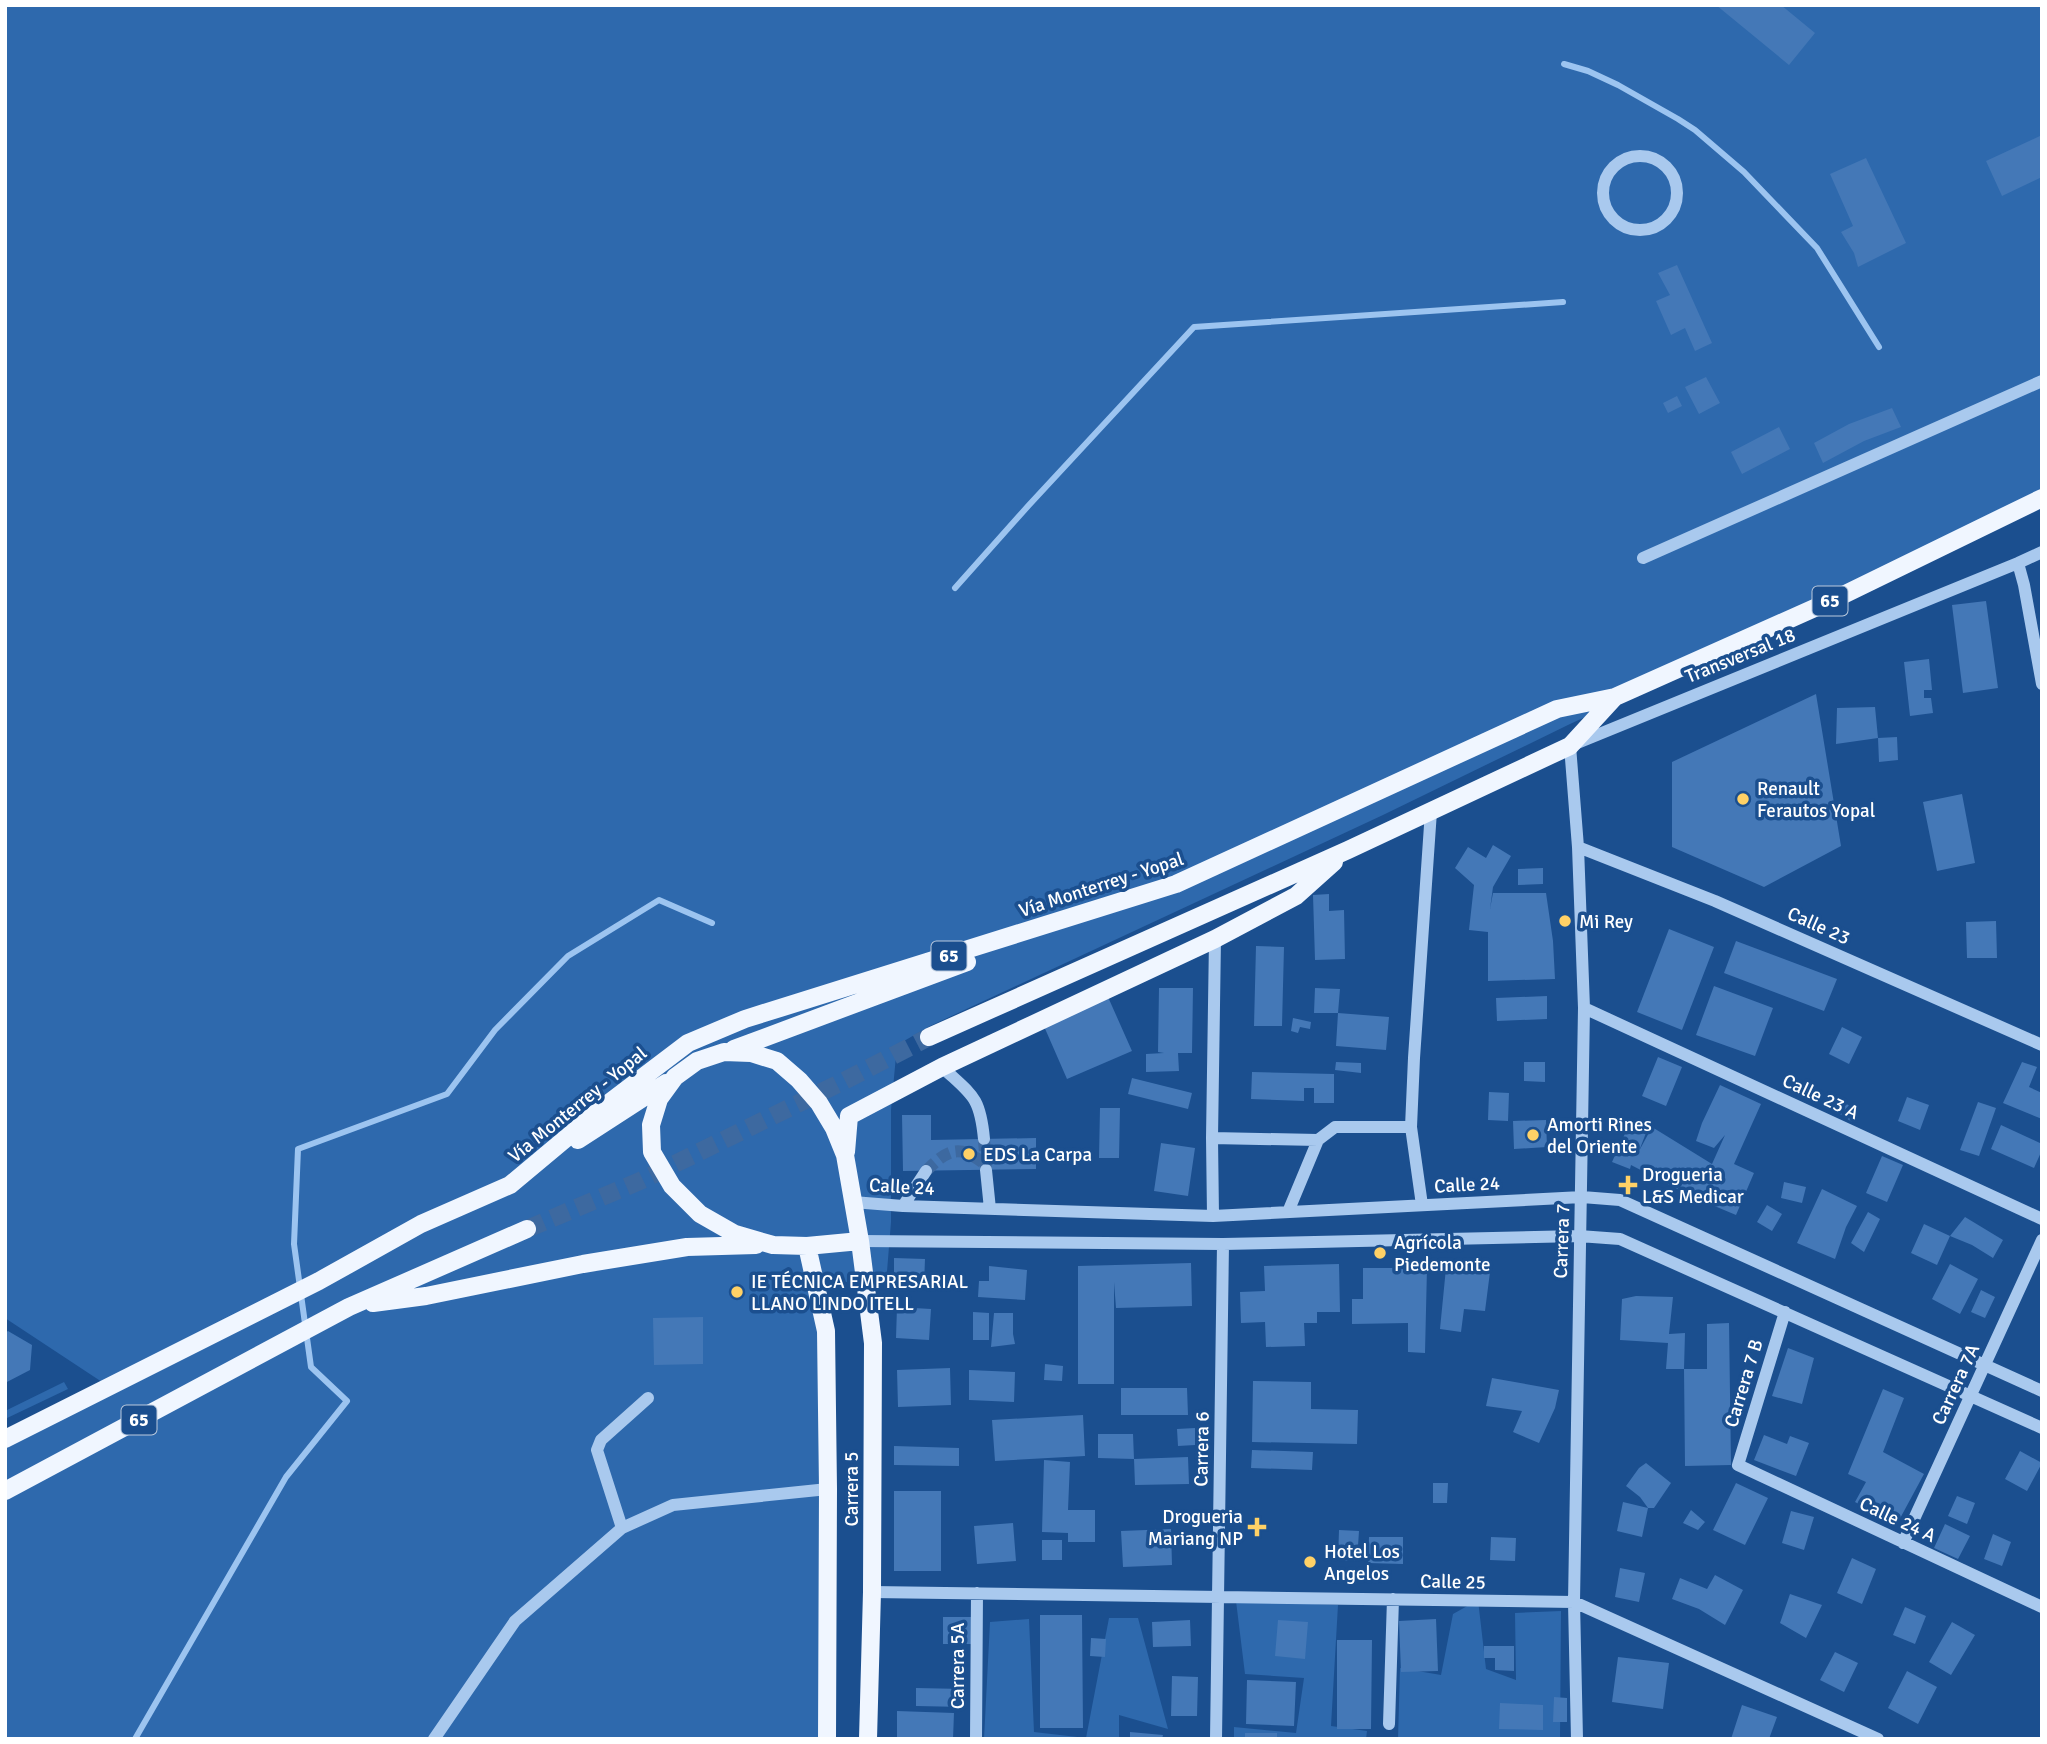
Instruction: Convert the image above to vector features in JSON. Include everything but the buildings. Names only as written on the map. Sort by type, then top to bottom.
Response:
[{"type":"main road","name":"65","points":[[929,1037],[1348,850],[1570,746],[1615,697],[1837,598],[2042,498]]},
{"type":"main road","name":"Vía Monterrey - Yopal","points":[[5,1439],[319,1281],[421,1224],[510,1185],[601,1108],[688,1043],[745,1019],[1177,884],[1558,709],[1615,697]]},
{"type":"main road","points":[[845,1155],[849,1116],[942,1067],[1215,939],[1296,896],[1348,850]]},
{"type":"main road","points":[[510,1185],[697,1061],[1177,884]]},
{"type":"main road","points":[[349,1307],[426,1296],[583,1264],[687,1247],[807,1246],[860,1241],[845,1155],[824,1111],[799,1080],[776,1061],[751,1052],[724,1052]]},
{"type":"main road","points":[[675,1077],[659,1099],[651,1125],[652,1152],[672,1186],[701,1214],[735,1234],[774,1245]]},
{"type":"main road","name":"65","points":[[5,1491],[349,1307],[527,1229]]},
{"type":"main road","name":"Carrera 5","points":[[860,1241],[873,1343],[872,1592],[868,1739]]},
{"type":"main road","name":"Carrera 5","points":[[807,1246],[826,1331],[827,1739]]},
{"type":"street","points":[[1629,157],[1651,157],[1659,160],[1669,169],[1677,187],[1677,201],[1671,216],[1658,227],[1648,230],[1635,230],[1616,222],[1604,203],[1603,187],[1614,166],[1629,157]]},
{"type":"street","points":[[1643,558],[2042,381]]},
{"type":"street","name":"Transversal 18","points":[[1570,746],[2042,552]]},
{"type":"street","points":[[2018,563],[2042,684]]},
{"type":"street","name":"Carrera 7","points":[[1570,746],[1578,847],[1584,1008],[1574,1602],[1577,1739]]},
{"type":"street","points":[[1422,1205],[1411,1127],[1431,811]]},
{"type":"street","name":"Calle 23","points":[[1578,847],[1715,901],[2042,1045]]},
{"type":"street","points":[[1213,1216],[1215,939]]},
{"type":"street","name":"Calle 23 A","points":[[1584,1008],[2042,1219]]},
{"type":"street","points":[[942,1067],[973,1096],[982,1115],[984,1139]]},
{"type":"street","points":[[1288,1212],[1318,1140],[1335,1127],[1411,1127]]},
{"type":"street","points":[[1212,1138],[1318,1140]]},
{"type":"street","points":[[986,1170],[990,1209]]},
{"type":"street","points":[[903,1206],[926,1171]]},
{"type":"street","name":"Calle 24","points":[[853,1202],[1213,1216],[1582,1197],[1620,1200],[2042,1391]]},
{"type":"street","points":[[860,1241],[1223,1244],[1579,1236],[1620,1239],[2042,1428]]},
{"type":"street","name":"Carrera 7A","points":[[1903,1543],[2042,1240]]},
{"type":"street","name":"Carrera 6","points":[[1216,1739],[1223,1244]]},
{"type":"street","name":"Carrera 7 B","points":[[1738,1465],[1785,1312]]},
{"type":"street","points":[[622,1528],[597,1450],[600,1440],[648,1398]]},
{"type":"street","name":"Calle 24 A","points":[[1738,1465],[2042,1607]]},
{"type":"street","points":[[434,1739],[515,1620],[622,1528],[673,1505],[828,1489]]},
{"type":"street","name":"Calle 25","points":[[872,1592],[1574,1602],[1878,1739]]},
{"type":"street","name":"Carrera 5A","points":[[976,1739],[977,1593]]},
{"type":"street","points":[[1389,1724],[1393,1599]]},
{"type":"shaded area","points":[[5,5],[2042,5],[2042,507],[1570,724],[1383,815],[930,1026],[897,1045],[891,1110],[891,1222],[886,1284],[808,1280],[818,1333],[820,1739],[5,1739],[5,1432],[102,1382],[5,1318]]},
{"type":"shaded area","points":[[64,1382],[68,1389],[5,1419],[5,1411]]},
{"type":"shaded area","points":[[1478,1600],[1486,1669],[1516,1680],[1515,1613],[1561,1611],[1560,1739],[1398,1739],[1400,1668],[1441,1675],[1453,1614]]},
{"type":"shaded area","points":[[1236,1601],[1338,1605],[1331,1726],[1367,1731],[1366,1739],[1234,1739],[1234,1727],[1296,1733],[1304,1678],[1245,1674]]},
{"type":"shaded area","points":[[1109,1618],[1138,1618],[1168,1729],[1119,1715],[1119,1739],[984,1739],[990,1622],[1029,1619],[1034,1732],[1086,1738]]},
{"type":"waterway","points":[[1564,64],[1588,71],[1618,85],[1678,119],[1744,172],[1817,248],[1879,347]]},
{"type":"waterway","points":[[955,588],[1194,327],[1563,302]]},
{"type":"waterway","points":[[135,1739],[286,1477],[347,1401],[311,1367],[294,1244],[298,1149],[447,1094],[495,1030],[568,956],[659,900],[712,923]]},
{"type":"tunnel","points":[[527,1229],[640,1181],[929,1037]]},
{"type":"tunnel","points":[[984,1139],[986,1170]]},
{"type":"tunnel","points":[[926,1171],[941,1157],[955,1151],[969,1154],[986,1165]]},
{"type":"place","name":"Renault Ferautos Yopal","points":[[1743,799]]},
{"type":"place","name":"Mi Rey","points":[[1565,921]]},
{"type":"place","name":"Amorti Rines del Oriente","points":[[1533,1135]]},
{"type":"place","name":"EDS La Carpa","points":[[969,1154]]},
{"type":"place","name":"Drogueria L&S Medicar","points":[[1628,1185]]},
{"type":"place","name":"Agrícola Piedemonte","points":[[1380,1253]]},
{"type":"place","name":"IE TÉCNICA EMPRESARIAL LLANO LINDO ITELL","points":[[737,1292]]},
{"type":"place","name":"Drogueria Mariang NP","points":[[1257,1527]]},
{"type":"place","name":"Hotel Los Angelos","points":[[1310,1562]]}]
